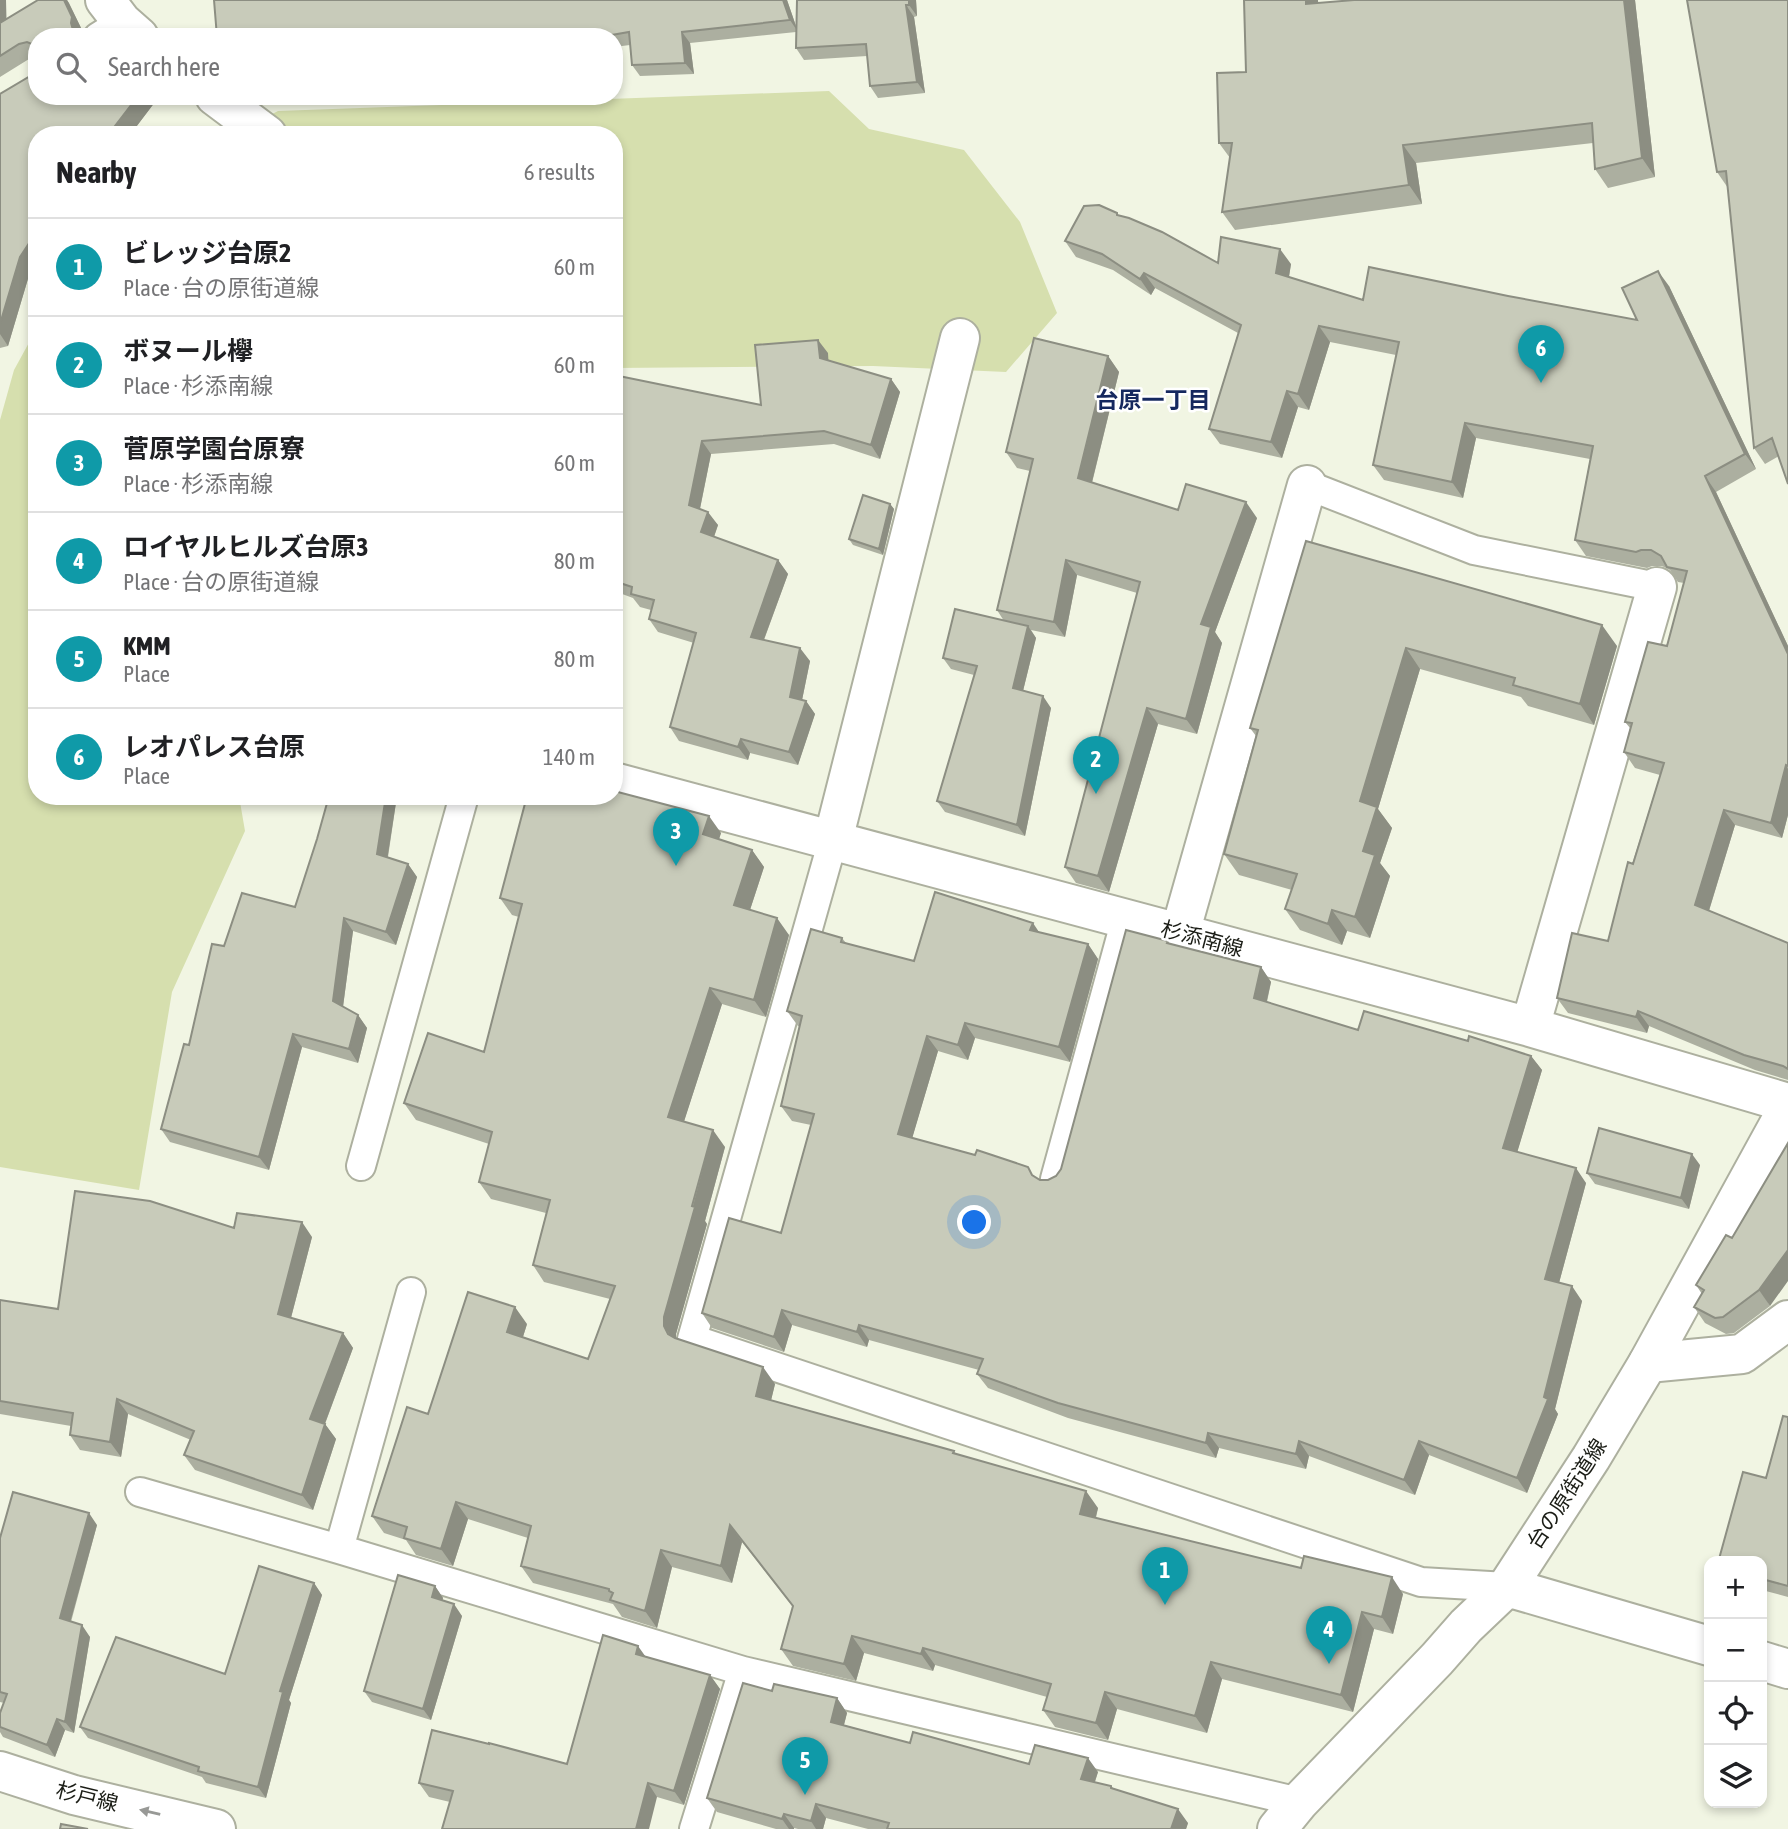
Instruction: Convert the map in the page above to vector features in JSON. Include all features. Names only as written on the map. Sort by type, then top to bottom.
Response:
[{"type":"street","points":[[227,105],[255,126]]},
{"type":"street","points":[[833,840],[960,338]]},
{"type":"street","points":[[1180,933],[1307,485]]},
{"type":"street","points":[[1530,1027],[1657,587]]},
{"type":"street","name":"杉添南線","points":[[623,784],[1530,1027],[1788,1105]]},
{"type":"street","name":"台の原街道線","points":[[1288,1816],[1466,1626],[1507,1587],[1591,1458],[1648,1363],[1788,1105]]},
{"type":"street","points":[[1648,1363],[1742,1354],[1788,1320]]},
{"type":"street","points":[[1507,1587],[1704,1645]]},
{"type":"street","points":[[1767,1663],[1788,1669]]},
{"type":"street","name":"杉戸線","points":[[0,1771],[74,1794],[216,1829]]},
{"type":"lane","points":[[1307,485],[1474,550],[1657,587]]},
{"type":"lane","points":[[361,1166],[461,805]]},
{"type":"lane","points":[[833,840],[692,1339],[1422,1582],[1507,1587]]},
{"type":"lane","points":[[1055,1180],[1126,919]]},
{"type":"lane","points":[[339,1549],[411,1292]]},
{"type":"lane","points":[[140,1492],[743,1671],[1288,1816]]},
{"type":"lane","points":[[694,1829],[743,1671]]},
{"type":"green space","points":[[829,91],[869,129],[964,150],[1020,222],[1057,313],[1006,372],[873,366],[623,368],[623,126],[249,126],[278,111],[443,105],[623,105],[623,98]]},
{"type":"green space","points":[[28,344],[28,805],[241,805],[245,831],[172,992],[139,1190],[0,1167],[0,420],[14,370]]},
{"type":"building","points":[[38,0],[64,0],[72,17],[72,28],[28,28],[28,42],[19,44],[0,56],[0,23]]},
{"type":"building","points":[[214,0],[783,0],[790,20],[682,32],[685,63],[632,65],[629,32],[623,33],[623,28],[216,28]]},
{"type":"building","points":[[797,0],[909,0],[909,5],[906,5],[917,82],[870,86],[866,44],[796,48]]},
{"type":"building","points":[[1244,0],[1306,0],[1306,4],[1354,0],[1624,0],[1642,158],[1595,169],[1592,123],[1403,145],[1409,185],[1222,212],[1232,143],[1219,143],[1217,73],[1246,72]]},
{"type":"building","points":[[1687,0],[1788,0],[1788,484],[1772,438],[1754,448],[1726,171],[1717,172]]},
{"type":"building","points":[[28,77],[28,105],[131,105],[115,126],[28,126],[28,245],[20,257],[0,324],[0,94]]},
{"type":"building","points":[[1099,205],[1117,215],[1162,232],[1218,263],[1221,237],[1280,249],[1276,273],[1363,300],[1369,267],[1637,320],[1622,288],[1658,271],[1745,454],[1705,476],[1788,654],[1788,766],[1786,765],[1771,823],[1724,810],[1695,905],[1788,943],[1788,1069],[1744,1055],[1638,1011],[1636,1017],[1557,998],[1572,933],[1608,941],[1628,862],[1633,864],[1664,763],[1624,752],[1632,723],[1625,722],[1648,642],[1667,646],[1687,571],[1667,567],[1661,556],[1651,550],[1636,552],[1575,540],[1593,446],[1465,423],[1452,482],[1373,465],[1399,342],[1319,326],[1298,394],[1287,391],[1271,442],[1209,429],[1241,325],[1144,273],[1140,279],[1102,254],[1065,241],[1084,206]]},
{"type":"building","points":[[1034,338],[1108,356],[1078,478],[1178,510],[1186,484],[1246,502],[1201,624],[1211,627],[1186,719],[1147,708],[1098,876],[1065,867],[1140,582],[1066,560],[1054,622],[997,610],[1033,459],[1006,452]]},
{"type":"building","points":[[818,340],[820,358],[891,379],[871,445],[824,431],[702,441],[689,505],[708,512],[701,532],[778,560],[751,637],[800,648],[790,697],[806,701],[789,752],[741,739],[738,747],[670,727],[696,633],[649,619],[654,600],[631,594],[632,587],[623,584],[623,377],[761,405],[755,345]]},
{"type":"building","points":[[863,495],[890,504],[879,549],[849,539]]},
{"type":"building","points":[[1306,541],[1602,625],[1580,704],[1513,685],[1515,678],[1406,648],[1360,801],[1377,807],[1363,851],[1375,855],[1355,917],[1332,910],[1328,924],[1285,909],[1297,874],[1224,854],[1258,730],[1250,728]]},
{"type":"building","points":[[955,609],[1028,626],[1013,688],[1043,696],[1017,825],[937,801],[977,666],[943,658]]},
{"type":"building","points":[[623,793],[709,816],[703,834],[752,850],[734,905],[777,918],[754,1000],[710,988],[668,1117],[713,1130],[692,1206],[695,1207],[664,1317],[668,1334],[763,1367],[756,1396],[1086,1491],[1080,1514],[1301,1568],[1304,1556],[1392,1577],[1382,1617],[1362,1612],[1341,1695],[1211,1662],[1195,1716],[1105,1692],[1096,1723],[1043,1710],[1051,1684],[923,1648],[921,1654],[852,1636],[844,1664],[781,1649],[793,1606],[730,1525],[721,1566],[661,1550],[645,1611],[610,1600],[613,1593],[609,1589],[521,1566],[531,1526],[456,1502],[441,1549],[404,1538],[407,1527],[372,1516],[407,1407],[428,1414],[468,1292],[515,1307],[507,1332],[588,1359],[615,1286],[533,1265],[550,1200],[479,1182],[492,1132],[404,1103],[428,1033],[484,1052],[522,904],[500,898],[525,805],[623,805]]},
{"type":"building","points":[[326,805],[385,805],[377,854],[408,864],[386,932],[344,918],[333,1001],[358,1015],[349,1049],[293,1034],[259,1157],[161,1129],[184,1044],[189,1045],[212,944],[224,946],[242,893],[295,907]]},
{"type":"building","points":[[935,892],[1033,923],[1030,930],[1088,944],[1059,1047],[965,1023],[958,1045],[927,1036],[898,1134],[975,1155],[977,1150],[1028,1167],[1032,1175],[1040,1180],[1056,1176],[1061,1169],[1126,930],[1261,967],[1254,998],[1358,1030],[1364,1011],[1468,1041],[1469,1036],[1531,1056],[1503,1148],[1576,1168],[1545,1279],[1572,1286],[1544,1397],[1548,1399],[1517,1478],[1419,1441],[1404,1480],[1299,1441],[1296,1454],[1208,1433],[1206,1443],[1058,1403],[977,1374],[983,1359],[859,1325],[857,1332],[782,1310],[774,1337],[702,1313],[729,1218],[781,1233],[814,1114],[781,1106],[802,1016],[787,1011],[811,929],[842,938],[841,942],[914,961]]},
{"type":"building","points":[[1599,1128],[1692,1154],[1681,1198],[1587,1173]]},
{"type":"building","points":[[1788,1143],[1788,1250],[1759,1290],[1723,1317],[1715,1318],[1694,1307],[1704,1290],[1696,1285],[1726,1235],[1732,1238]]},
{"type":"building","points":[[75,1191],[150,1201],[234,1228],[237,1213],[302,1222],[278,1314],[343,1333],[310,1419],[325,1424],[302,1495],[184,1455],[194,1431],[117,1399],[110,1442],[70,1435],[73,1413],[0,1401],[0,1300],[58,1309]]},
{"type":"building","points":[[1783,1416],[1788,1417],[1788,1586],[1767,1580],[1767,1556],[1720,1556],[1743,1472],[1766,1478]]},
{"type":"building","points":[[13,1492],[89,1513],[60,1618],[82,1625],[65,1722],[57,1719],[47,1745],[0,1727],[0,1713],[7,1694],[0,1692],[0,1538]]},
{"type":"building","points":[[259,1566],[314,1583],[280,1691],[283,1692],[258,1787],[198,1771],[199,1767],[80,1727],[116,1637],[225,1674]]},
{"type":"building","points":[[398,1575],[435,1586],[432,1597],[454,1604],[423,1709],[364,1691]]},
{"type":"building","points":[[603,1635],[638,1646],[636,1654],[710,1675],[674,1791],[648,1783],[636,1829],[442,1829],[453,1791],[419,1783],[432,1730],[567,1764]]},
{"type":"building","points":[[743,1683],[772,1691],[774,1684],[837,1698],[831,1722],[910,1743],[913,1732],[1029,1764],[1035,1745],[1088,1758],[1081,1779],[1111,1786],[1178,1809],[1171,1829],[887,1829],[889,1823],[816,1804],[811,1821],[784,1814],[782,1819],[707,1798]]},
{"type":"building","points":[[61,1824],[88,1829],[60,1829]]},
{"type":"place","name":"レオパレス台原","points":[[1541,383]]},
{"type":"place","name":"ボヌール欅","points":[[1096,794]]},
{"type":"place","name":"菅原学園台原寮","points":[[676,866]]},
{"type":"place","name":"ビレッジ台原2","points":[[1165,1605]]},
{"type":"place","name":"ロイヤルヒルズ台原3","points":[[1329,1664]]},
{"type":"place","name":"KMM","points":[[805,1795]]},
{"type":"district","name":"台原一丁目","points":[[1153,400]]}]
